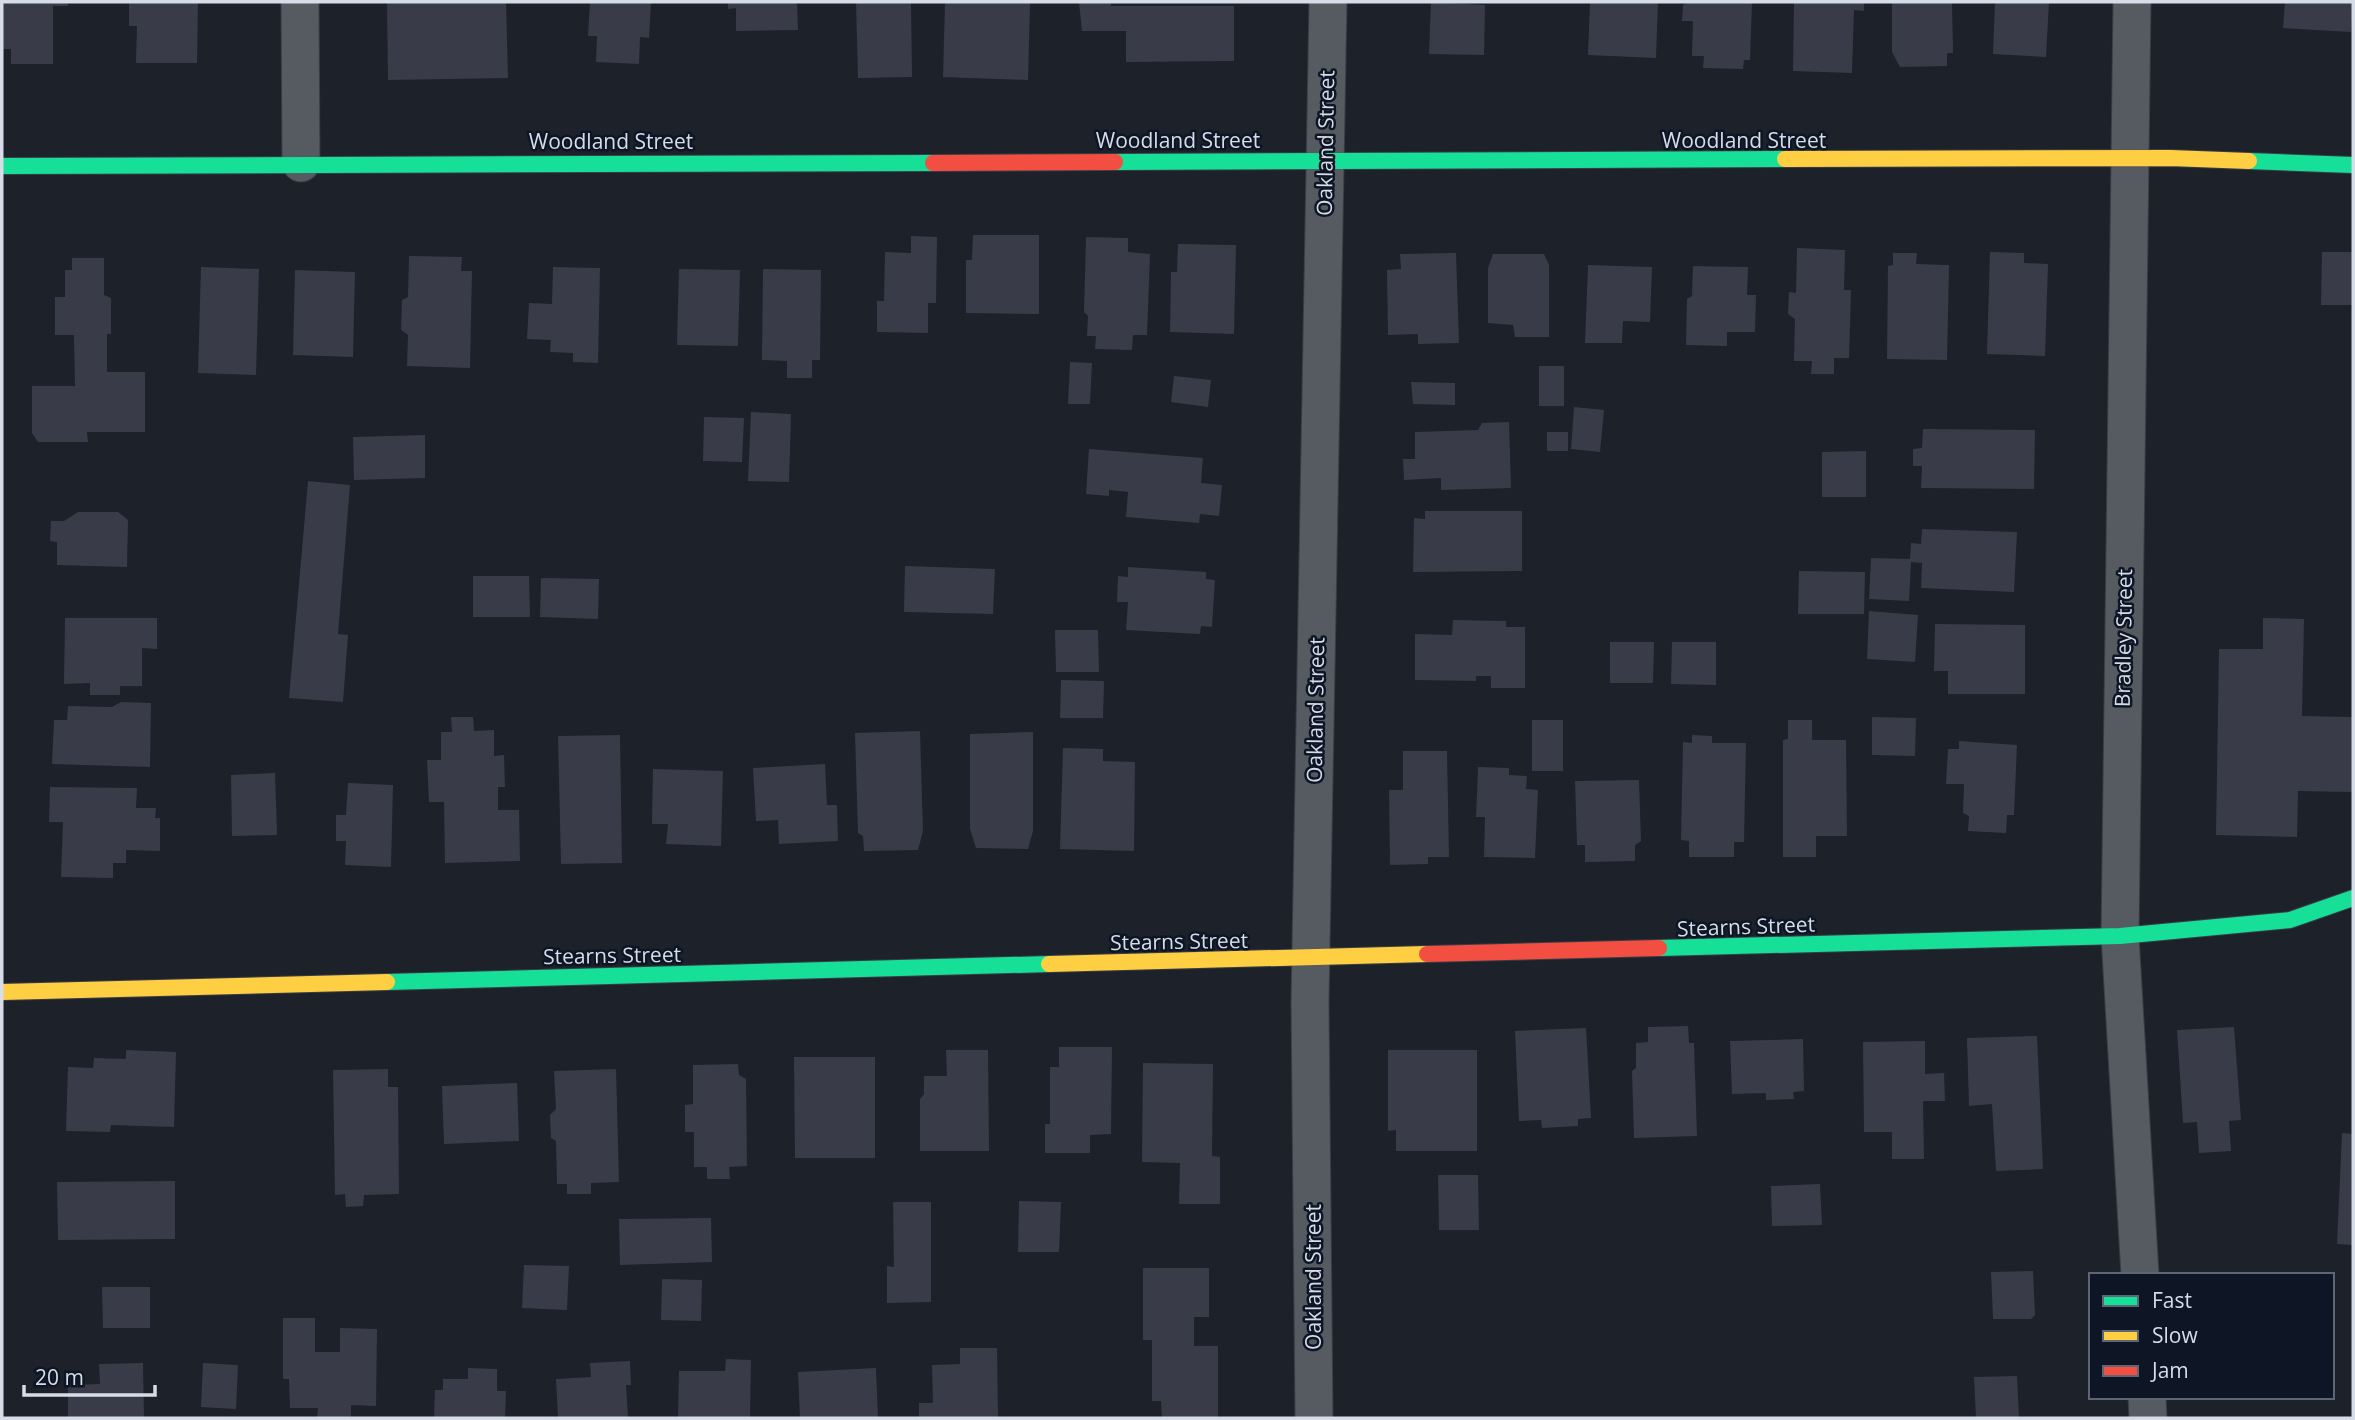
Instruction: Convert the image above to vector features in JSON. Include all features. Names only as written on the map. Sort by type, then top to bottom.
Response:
[{"type":"street","points":[[300,2],[301,163]]},
{"type":"street","name":"Oakland Street","points":[[1314,1418],[1312,959],[1328,2]]},
{"type":"street","name":"Bradley Street","points":[[2132,2],[2120,936],[2140,1273]]},
{"type":"street","name":"Woodland Street","points":[[2,166],[2128,158],[2353,164]]},
{"type":"street","name":"Stearns Street","points":[[2,992],[2120,936],[2290,920],[2353,898]]},
{"type":"street","points":[[2147,1399],[2148,1418]]},
{"type":"building","points":[[2,2],[68,2],[68,6],[53,6],[53,64],[11,64],[11,49],[2,49]]},
{"type":"building","points":[[129,2],[198,2],[197,63],[136,63],[137,26],[129,26]]},
{"type":"building","points":[[387,2],[506,2],[508,78],[388,80]]},
{"type":"building","points":[[590,2],[651,2],[649,38],[640,37],[639,64],[596,62],[597,36],[588,36]]},
{"type":"building","points":[[728,2],[797,2],[798,30],[736,31],[736,8],[728,9]]},
{"type":"building","points":[[856,2],[911,2],[912,77],[858,78]]},
{"type":"building","points":[[945,2],[1030,2],[1028,80],[943,77]]},
{"type":"building","points":[[1079,2],[1111,2],[1111,6],[1234,6],[1234,61],[1126,62],[1126,31],[1082,31]]},
{"type":"building","points":[[1431,2],[1485,5],[1484,55],[1429,54]]},
{"type":"building","points":[[1590,2],[1658,2],[1656,58],[1588,55]]},
{"type":"building","points":[[1689,2],[1752,2],[1750,60],[1744,60],[1743,69],[1703,68],[1704,56],[1692,56],[1693,21],[1682,21],[1683,5]]},
{"type":"building","points":[[1794,2],[1864,2],[1864,11],[1854,10],[1852,73],[1793,71]]},
{"type":"building","points":[[1892,2],[1952,2],[1953,53],[1947,53],[1947,66],[1900,67],[1892,52]]},
{"type":"building","points":[[1995,2],[2049,2],[2046,57],[1993,54]]},
{"type":"building","points":[[2285,2],[2353,2],[2351,32],[2283,28]]},
{"type":"building","points":[[973,235],[1039,235],[1039,314],[966,313],[966,260],[972,260]]},
{"type":"building","points":[[911,236],[937,237],[936,303],[928,303],[928,333],[877,332],[877,301],[884,301],[885,252],[911,253]]},
{"type":"building","points":[[1086,237],[1128,238],[1128,252],[1150,254],[1147,335],[1133,335],[1132,350],[1095,349],[1096,336],[1087,336],[1088,316],[1084,312]]},
{"type":"building","points":[[1178,244],[1236,245],[1234,334],[1170,332],[1171,272],[1177,272]]},
{"type":"building","points":[[1797,248],[1845,250],[1844,290],[1851,290],[1849,358],[1834,358],[1834,374],[1811,374],[1812,361],[1794,361],[1795,319],[1788,314],[1789,292],[1796,293]]},
{"type":"building","points":[[1990,252],[2024,253],[2024,263],[2048,264],[2045,356],[1987,354]]},
{"type":"building","points":[[2322,252],[2353,252],[2353,305],[2321,305]]},
{"type":"building","points":[[1456,253],[1459,343],[1418,344],[1418,334],[1388,335],[1387,270],[1401,269],[1400,254]]},
{"type":"building","points":[[1893,253],[1917,253],[1916,264],[1949,265],[1947,360],[1887,359],[1888,266],[1893,265]]},
{"type":"building","points":[[1493,254],[1544,254],[1549,265],[1549,337],[1515,337],[1513,325],[1488,323],[1488,268]]},
{"type":"building","points":[[409,256],[462,257],[461,271],[472,271],[470,368],[407,366],[408,335],[401,330],[402,300],[408,297]]},
{"type":"building","points":[[72,258],[104,258],[104,295],[111,298],[107,372],[145,372],[145,432],[87,432],[88,442],[38,442],[32,433],[32,386],[75,386],[74,335],[55,335],[55,297],[65,297],[65,270],[72,270]]},
{"type":"building","points":[[1588,265],[1652,267],[1650,322],[1623,321],[1622,343],[1585,343]]},
{"type":"building","points":[[1693,266],[1748,267],[1747,295],[1756,295],[1755,332],[1727,332],[1727,346],[1686,345],[1687,299],[1692,296]]},
{"type":"building","points":[[201,267],[259,269],[256,375],[198,373]]},
{"type":"building","points":[[553,267],[600,268],[598,363],[573,362],[573,353],[550,352],[551,340],[527,339],[529,303],[552,304]]},
{"type":"building","points":[[679,269],[740,270],[738,346],[677,345]]},
{"type":"building","points":[[763,269],[821,270],[820,360],[812,360],[812,378],[787,378],[787,361],[762,360]]},
{"type":"building","points":[[295,270],[355,272],[353,357],[293,355]]},
{"type":"building","points":[[1070,362],[1092,363],[1090,404],[1068,404]]},
{"type":"building","points":[[1539,366],[1564,366],[1564,406],[1539,406]]},
{"type":"building","points":[[1174,376],[1211,380],[1208,407],[1171,402]]},
{"type":"building","points":[[1411,382],[1455,383],[1455,405],[1413,404]]},
{"type":"building","points":[[1574,407],[1604,410],[1600,452],[1571,449]]},
{"type":"building","points":[[751,412],[791,414],[789,482],[748,481]]},
{"type":"building","points":[[704,417],[744,418],[742,462],[703,461]]},
{"type":"building","points":[[1509,422],[1511,488],[1441,490],[1441,478],[1404,480],[1403,459],[1415,459],[1415,432],[1478,430],[1482,423]]},
{"type":"building","points":[[1923,429],[2035,430],[2034,489],[1921,488],[1922,466],[1913,466],[1913,449],[1922,448]]},
{"type":"building","points":[[1547,432],[1568,432],[1568,451],[1547,451]]},
{"type":"building","points":[[425,435],[425,478],[354,480],[353,437]]},
{"type":"building","points":[[1089,449],[1203,458],[1201,483],[1222,485],[1219,516],[1200,514],[1199,523],[1126,517],[1128,492],[1109,490],[1109,496],[1086,494]]},
{"type":"building","points":[[1866,451],[1866,497],[1822,497],[1822,452]]},
{"type":"building","points":[[308,481],[350,485],[338,634],[348,635],[343,702],[289,698]]},
{"type":"building","points":[[1425,511],[1522,511],[1522,571],[1413,572],[1414,518],[1425,519]]},
{"type":"building","points":[[78,512],[118,512],[128,520],[127,567],[57,565],[57,542],[50,541],[51,521],[64,521]]},
{"type":"building","points":[[1922,529],[2017,532],[2014,592],[1921,588],[1922,563],[1911,562],[1909,601],[1869,599],[1871,558],[1910,559],[1911,543],[1921,544]]},
{"type":"building","points":[[905,566],[995,569],[993,614],[904,612]]},
{"type":"building","points":[[1128,567],[1206,572],[1206,579],[1215,580],[1212,627],[1201,626],[1200,634],[1126,630],[1128,602],[1117,602],[1118,576],[1128,577]]},
{"type":"building","points":[[1799,571],[1865,572],[1864,614],[1798,614]]},
{"type":"building","points":[[473,576],[529,576],[530,617],[473,617]]},
{"type":"building","points":[[541,578],[599,579],[598,619],[540,617]]},
{"type":"building","points":[[1869,611],[1918,615],[1915,662],[1867,659]]},
{"type":"building","points":[[65,618],[157,618],[157,649],[142,648],[142,686],[120,686],[120,695],[90,695],[90,683],[64,684]]},
{"type":"building","points":[[2263,618],[2304,619],[2302,716],[2353,717],[2353,792],[2298,791],[2297,837],[2216,835],[2219,649],[2263,649]]},
{"type":"building","points":[[1453,620],[1506,621],[1506,627],[1525,627],[1525,688],[1491,688],[1491,676],[1476,676],[1476,681],[1415,680],[1415,634],[1452,635]]},
{"type":"building","points":[[1935,624],[2025,625],[2025,694],[1948,694],[1948,671],[1934,671]]},
{"type":"building","points":[[1055,630],[1098,630],[1099,672],[1056,672]]},
{"type":"building","points":[[1610,642],[1654,642],[1653,683],[1610,683]]},
{"type":"building","points":[[1672,642],[1716,642],[1716,685],[1671,684]]},
{"type":"building","points":[[1061,680],[1104,681],[1103,718],[1060,718]]},
{"type":"building","points":[[121,702],[151,703],[150,767],[52,764],[54,720],[67,720],[68,706],[112,707]]},
{"type":"building","points":[[451,717],[473,717],[474,731],[494,730],[494,756],[504,755],[505,787],[498,787],[498,810],[519,810],[520,861],[445,863],[444,802],[429,802],[427,760],[441,760],[441,732],[452,732]]},
{"type":"building","points":[[1872,717],[1916,718],[1915,756],[1872,755]]},
{"type":"building","points":[[1532,720],[1563,720],[1563,771],[1532,771]]},
{"type":"building","points":[[1788,720],[1812,720],[1812,740],[1846,740],[1847,836],[1816,836],[1816,857],[1783,857],[1783,740],[1788,739]]},
{"type":"building","points":[[920,731],[923,831],[918,850],[864,851],[863,836],[858,833],[855,733]]},
{"type":"building","points":[[1033,732],[1033,831],[1028,849],[976,848],[970,829],[970,734]]},
{"type":"building","points":[[620,735],[622,863],[561,864],[558,736]]},
{"type":"building","points":[[1692,735],[1712,736],[1712,743],[1746,743],[1744,842],[1734,842],[1734,857],[1689,857],[1689,841],[1681,840],[1683,742],[1692,743]]},
{"type":"building","points":[[1959,741],[2017,745],[2014,815],[2007,815],[2006,833],[1968,831],[1969,816],[1963,813],[1964,784],[1946,784],[1948,749],[1959,749]]},
{"type":"building","points":[[1063,748],[1103,749],[1103,761],[1135,762],[1134,851],[1060,849]]},
{"type":"building","points":[[1403,751],[1447,751],[1449,857],[1428,857],[1428,864],[1390,865],[1389,790],[1403,790]]},
{"type":"building","points":[[825,764],[827,805],[837,805],[838,841],[779,844],[778,820],[756,821],[753,768]]},
{"type":"building","points":[[1478,767],[1509,768],[1509,775],[1527,776],[1526,789],[1538,790],[1535,858],[1484,857],[1485,817],[1476,817]]},
{"type":"building","points":[[653,769],[723,771],[721,846],[666,844],[668,824],[652,824]]},
{"type":"building","points":[[275,773],[277,835],[232,836],[231,775]]},
{"type":"building","points":[[1639,780],[1641,841],[1635,845],[1635,861],[1585,862],[1585,845],[1577,845],[1575,781]]},
{"type":"building","points":[[348,783],[393,785],[391,867],[345,865],[346,841],[336,841],[336,815],[346,815]]},
{"type":"building","points":[[50,787],[137,788],[136,808],[156,808],[155,818],[160,818],[160,851],[126,850],[126,863],[113,863],[113,878],[61,877],[63,822],[49,822]]},
{"type":"building","points":[[1688,1026],[1689,1043],[1694,1043],[1697,1136],[1634,1138],[1632,1071],[1636,1068],[1636,1043],[1648,1042],[1648,1027]]},
{"type":"building","points":[[2234,1027],[2241,1120],[2229,1121],[2231,1151],[2199,1153],[2197,1122],[2183,1123],[2177,1030]]},
{"type":"building","points":[[1586,1028],[1591,1118],[1578,1119],[1578,1126],[1542,1128],[1541,1120],[1519,1121],[1515,1031]]},
{"type":"building","points":[[2037,1036],[2043,1169],[1996,1171],[1992,1104],[1969,1106],[1967,1038]]},
{"type":"building","points":[[1803,1039],[1804,1091],[1793,1092],[1794,1099],[1766,1100],[1766,1093],[1732,1094],[1730,1041]]},
{"type":"building","points":[[1925,1041],[1925,1074],[1944,1073],[1945,1101],[1923,1101],[1924,1159],[1892,1159],[1892,1132],[1864,1132],[1863,1042]]},
{"type":"building","points":[[1059,1047],[1112,1047],[1111,1134],[1090,1135],[1090,1153],[1045,1153],[1045,1124],[1050,1124],[1050,1067],[1059,1067]]},
{"type":"building","points":[[126,1050],[176,1052],[174,1127],[111,1125],[110,1132],[66,1131],[68,1067],[93,1068],[94,1058],[126,1059]]},
{"type":"building","points":[[946,1050],[988,1050],[989,1151],[920,1151],[920,1099],[924,1094],[924,1076],[947,1076]]},
{"type":"building","points":[[1388,1050],[1477,1050],[1477,1151],[1396,1151],[1396,1130],[1388,1131]]},
{"type":"building","points":[[794,1057],[875,1057],[875,1158],[795,1158]]},
{"type":"building","points":[[1143,1063],[1213,1064],[1212,1156],[1220,1157],[1220,1204],[1179,1204],[1180,1163],[1142,1162]]},
{"type":"building","points":[[738,1064],[739,1075],[746,1079],[747,1166],[729,1167],[730,1179],[707,1179],[707,1167],[694,1167],[694,1132],[685,1132],[685,1105],[693,1104],[693,1065]]},
{"type":"building","points":[[388,1069],[388,1087],[398,1087],[399,1194],[364,1195],[363,1206],[346,1207],[345,1194],[335,1195],[333,1070]]},
{"type":"building","points":[[616,1069],[619,1182],[591,1183],[591,1194],[567,1194],[567,1184],[557,1184],[556,1141],[551,1138],[550,1115],[556,1109],[554,1071]]},
{"type":"building","points":[[517,1083],[519,1141],[444,1144],[442,1086]]},
{"type":"building","points":[[2342,1133],[2353,1134],[2353,1245],[2337,1244]]},
{"type":"building","points":[[1438,1175],[1478,1175],[1479,1230],[1439,1230]]},
{"type":"building","points":[[175,1181],[175,1239],[58,1240],[57,1182]]},
{"type":"building","points":[[1820,1184],[1822,1225],[1772,1226],[1771,1186]]},
{"type":"building","points":[[1019,1201],[1061,1202],[1059,1252],[1018,1252]]},
{"type":"building","points":[[893,1202],[931,1202],[931,1302],[887,1303],[887,1266],[894,1267]]},
{"type":"building","points":[[711,1218],[712,1262],[620,1265],[619,1219]]},
{"type":"building","points":[[524,1265],[569,1266],[567,1310],[522,1308]]},
{"type":"building","points":[[1143,1268],[1209,1268],[1209,1317],[1194,1317],[1194,1346],[1218,1346],[1218,1418],[1162,1418],[1161,1401],[1152,1401],[1152,1340],[1143,1340]]},
{"type":"building","points":[[2033,1271],[2035,1315],[2031,1319],[1993,1319],[1991,1272]]},
{"type":"building","points":[[662,1279],[702,1280],[701,1321],[661,1320]]},
{"type":"building","points":[[102,1287],[150,1287],[150,1328],[103,1328]]},
{"type":"building","points":[[283,1318],[315,1318],[315,1352],[340,1352],[340,1328],[377,1329],[376,1406],[351,1405],[351,1418],[317,1418],[318,1408],[290,1408],[289,1379],[283,1379]]},
{"type":"building","points":[[960,1348],[997,1348],[998,1418],[919,1418],[919,1403],[933,1403],[932,1365],[960,1364]]},
{"type":"building","points":[[726,1359],[751,1360],[750,1418],[678,1418],[679,1371],[725,1371]]},
{"type":"building","points":[[630,1361],[631,1385],[626,1385],[628,1418],[558,1418],[556,1379],[591,1377],[590,1363]]},
{"type":"building","points":[[143,1363],[144,1418],[68,1418],[68,1385],[100,1384],[99,1364]]},
{"type":"building","points":[[203,1363],[238,1365],[236,1409],[201,1407]]},
{"type":"building","points":[[468,1368],[497,1369],[497,1391],[506,1391],[505,1418],[434,1418],[435,1390],[443,1390],[443,1379],[468,1379]]},
{"type":"building","points":[[876,1368],[878,1418],[800,1418],[798,1372]]},
{"type":"building","points":[[2017,1376],[2019,1418],[1976,1418],[1974,1377]]},
{"type":"traffic: fast","points":[[1115,162],[1785,159]]},
{"type":"traffic: fast","points":[[2249,161],[2353,165]]},
{"type":"traffic: fast","points":[[2,166],[933,163]]},
{"type":"traffic: fast","points":[[1659,948],[2120,936],[2290,920],[2353,898]]},
{"type":"traffic: fast","points":[[387,982],[1049,964]]},
{"type":"traffic: slow","points":[[1785,159],[2170,158],[2249,161]]},
{"type":"traffic: slow","points":[[1049,964],[1427,954]]},
{"type":"traffic: slow","points":[[2,992],[387,982]]},
{"type":"traffic: jam","points":[[933,163],[1115,162]]},
{"type":"traffic: jam","points":[[1427,954],[1659,948]]}]
